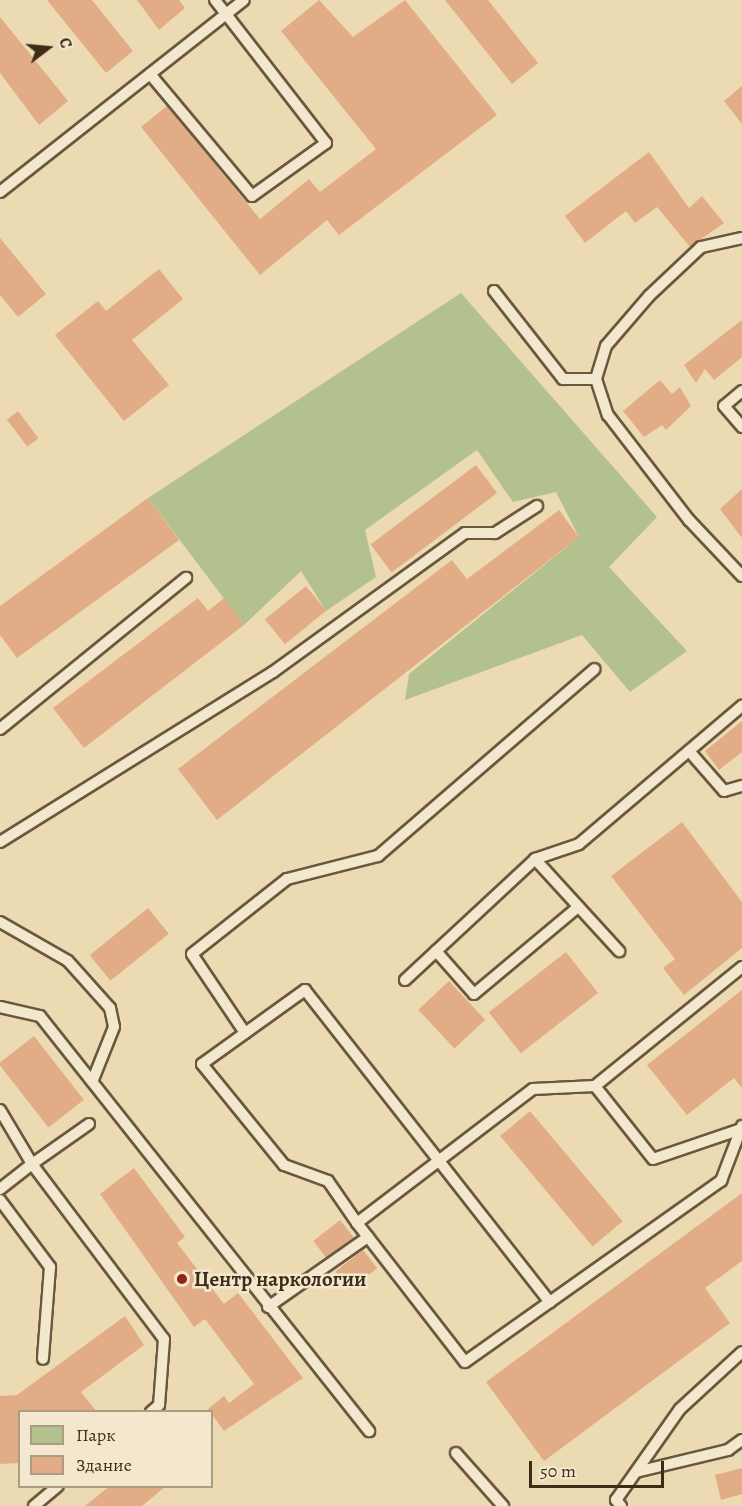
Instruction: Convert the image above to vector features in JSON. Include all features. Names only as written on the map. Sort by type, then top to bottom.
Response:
[{"type":"lane","points":[[150,74],[252,196],[326,144],[215,0]]},
{"type":"lane","points":[[0,192],[244,0]]},
{"type":"lane","points":[[742,238],[701,247],[649,296],[606,346],[596,379],[608,415],[689,520],[742,576]]},
{"type":"lane","points":[[494,291],[563,379],[596,379]]},
{"type":"lane","points":[[742,390],[724,406],[742,427]]},
{"type":"lane","points":[[0,842],[273,672],[465,533],[495,533],[537,506]]},
{"type":"lane","points":[[0,729],[186,578]]},
{"type":"lane","points":[[245,1033],[192,954],[287,879],[378,856],[595,669]]},
{"type":"lane","points":[[405,980],[535,859],[579,844],[742,706]]},
{"type":"lane","points":[[689,751],[724,791],[742,786]]},
{"type":"lane","points":[[535,859],[619,951]]},
{"type":"lane","points":[[436,951],[474,994],[578,907]]},
{"type":"lane","points":[[0,922],[68,961],[110,1008],[114,1027],[92,1082]]},
{"type":"lane","points":[[357,1223],[533,1089],[595,1086],[742,967]]},
{"type":"lane","points":[[550,1302],[305,990],[202,1064],[284,1165],[328,1181],[357,1223],[465,1362],[550,1302],[721,1181],[740,1128]]},
{"type":"lane","points":[[0,1007],[40,1016],[268,1307],[369,1431]]},
{"type":"lane","points":[[595,1086],[653,1159],[740,1128]]},
{"type":"lane","points":[[0,1110],[32,1164],[164,1340],[159,1405],[153,1410]]},
{"type":"lane","points":[[0,1189],[89,1124]]},
{"type":"lane","points":[[0,1200],[50,1267],[43,1359]]},
{"type":"lane","points":[[268,1307],[368,1237]]},
{"type":"lane","points":[[621,1506],[616,1500],[680,1409],[742,1352]]},
{"type":"lane","points":[[636,1472],[728,1450],[742,1440]]},
{"type":"lane","points":[[456,1454],[502,1506]]},
{"type":"lane","points":[[34,1506],[56,1488]]},
{"type":"green space","points":[[461,293],[657,517],[609,567],[687,651],[630,692],[582,635],[405,700],[409,674],[579,537],[556,492],[513,502],[477,450],[365,530],[376,577],[326,611],[301,571],[244,625],[148,498]]},
{"type":"building","points":[[47,0],[92,0],[133,51],[106,73]]},
{"type":"building","points":[[137,0],[179,0],[185,8],[159,30]]},
{"type":"building","points":[[319,0],[353,37],[405,0],[497,115],[339,235],[327,220],[260,275],[141,127],[167,106],[260,219],[309,179],[320,192],[376,149],[281,31]]},
{"type":"building","points":[[445,0],[488,0],[538,63],[512,84]]},
{"type":"building","points":[[0,17],[68,101],[39,125],[0,73]]},
{"type":"building","points":[[742,86],[742,124],[724,101]]},
{"type":"building","points":[[649,152],[689,208],[702,196],[724,223],[690,247],[657,207],[635,223],[626,211],[585,243],[565,216]]},
{"type":"building","points":[[0,238],[46,294],[18,317],[0,295]]},
{"type":"building","points":[[159,269],[183,299],[132,340],[169,385],[124,421],[55,335],[98,301],[106,311]]},
{"type":"building","points":[[742,320],[742,357],[714,380],[705,369],[696,383],[684,365]]},
{"type":"building","points":[[660,380],[672,394],[680,387],[691,406],[666,430],[662,425],[644,437],[623,411]]},
{"type":"building","points":[[18,411],[38,438],[27,447],[7,419]]},
{"type":"building","points":[[476,465],[497,493],[392,572],[371,544]]},
{"type":"building","points":[[742,489],[742,538],[720,509]]},
{"type":"building","points":[[148,498],[179,540],[17,658],[0,635],[0,606]]},
{"type":"building","points":[[559,510],[579,537],[217,820],[178,769],[452,560],[467,579]]},
{"type":"building","points":[[306,586],[326,611],[285,644],[265,619]]},
{"type":"building","points":[[198,598],[208,611],[224,598],[244,625],[84,748],[53,708]]},
{"type":"building","points":[[742,721],[742,752],[719,770],[705,751]]},
{"type":"building","points":[[682,822],[742,902],[742,948],[684,995],[663,968],[675,959],[611,876]]},
{"type":"building","points":[[148,908],[169,934],[110,981],[90,955]]},
{"type":"building","points":[[566,952],[598,993],[521,1053],[489,1012]]},
{"type":"building","points":[[449,981],[485,1020],[454,1048],[418,1010]]},
{"type":"building","points":[[742,990],[742,1088],[734,1078],[687,1115],[647,1065]]},
{"type":"building","points":[[34,1036],[84,1100],[48,1128],[0,1066],[0,1063]]},
{"type":"building","points":[[530,1111],[623,1221],[593,1246],[500,1136]]},
{"type":"building","name":"Центр наркологии","points":[[134,1168],[185,1237],[177,1243],[224,1304],[238,1293],[303,1378],[224,1431],[213,1416],[213,1410],[208,1409],[224,1396],[229,1403],[254,1384],[205,1319],[194,1327],[100,1194]]},
{"type":"building","points":[[742,1193],[742,1261],[705,1288],[730,1323],[544,1461],[486,1382]]},
{"type":"building","points":[[340,1220],[354,1238],[327,1259],[313,1241]]},
{"type":"building","points":[[363,1250],[377,1268],[350,1290],[335,1272]]},
{"type":"building","points":[[125,1316],[144,1345],[81,1392],[95,1410],[18,1410],[18,1463],[0,1464],[0,1396],[17,1395]]},
{"type":"building","points":[[742,1468],[742,1494],[721,1500],[715,1475]]},
{"type":"building","points":[[108,1488],[164,1488],[142,1506],[85,1506]]},
{"type":"place","name":"Центр наркологии","points":[[182,1279]]}]
